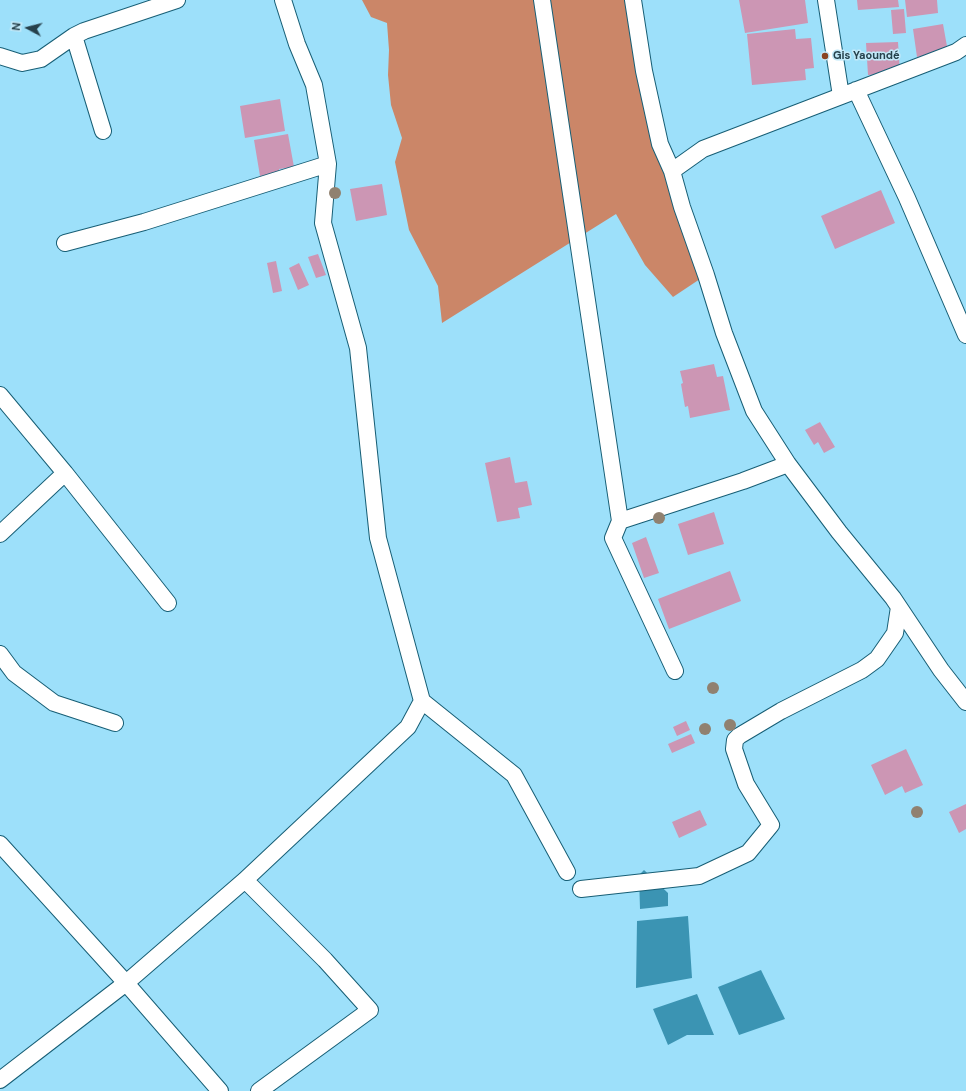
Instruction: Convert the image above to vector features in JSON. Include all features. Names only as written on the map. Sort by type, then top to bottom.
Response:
[{"type":"street","points":[[0,56],[22,63],[41,59],[74,36],[84,31],[177,0]]},
{"type":"street","points":[[283,0],[297,44],[314,85],[328,164],[323,223],[358,348],[378,538],[422,701],[514,775],[567,872]]},
{"type":"street","points":[[542,0],[620,520],[613,538],[675,671]]},
{"type":"street","points":[[633,0],[644,71],[660,144],[672,171],[682,207],[706,275],[724,333],[754,411],[788,464],[839,532],[889,592],[941,670],[966,702]]},
{"type":"street","points":[[826,0],[841,96]]},
{"type":"street","points":[[74,36],[103,131]]},
{"type":"street","points":[[672,171],[703,149],[956,52],[966,45]]},
{"type":"street","points":[[856,90],[908,198],[966,335]]},
{"type":"street","points":[[65,243],[144,222],[328,164]]},
{"type":"street","points":[[0,395],[65,473],[168,603]]},
{"type":"street","points":[[620,520],[743,481],[788,464]]},
{"type":"street","points":[[0,534],[65,473]]},
{"type":"street","points":[[581,889],[699,876],[748,853],[771,824],[746,784],[734,749],[735,740],[739,736],[781,711],[862,670],[877,659],[895,633],[899,607]]},
{"type":"street","points":[[0,654],[14,673],[54,703],[115,723]]},
{"type":"street","points":[[0,1080],[126,983],[245,880],[408,727],[422,701]]},
{"type":"street","points":[[0,844],[126,983],[220,1091]]},
{"type":"street","points":[[245,880],[325,960],[370,1010],[259,1091]]},
{"type":"shaded area","points":[[362,0],[633,0],[644,71],[706,275],[673,297],[645,265],[616,214],[442,323],[438,286],[409,230],[395,162],[402,138],[391,105],[388,75],[389,50],[387,23],[371,17]]},
{"type":"water","points":[[644,870],[668,893],[668,906],[640,909],[639,875]]},
{"type":"water","points":[[688,916],[692,978],[636,988],[637,921]]},
{"type":"water","points":[[761,970],[785,1019],[739,1035],[718,987]]},
{"type":"water","points":[[697,994],[714,1035],[687,1035],[668,1045],[653,1009]]},
{"type":"building","points":[[739,0],[805,0],[808,23],[745,33]]},
{"type":"building","points":[[857,0],[898,0],[899,7],[858,10]]},
{"type":"building","points":[[905,0],[937,0],[938,13],[907,17]]},
{"type":"building","points":[[904,9],[906,33],[893,34],[891,10]]},
{"type":"building","points":[[943,24],[948,52],[917,57],[913,29]]},
{"type":"building","points":[[795,29],[796,39],[811,38],[814,68],[805,69],[806,80],[752,85],[747,34]]},
{"type":"building","points":[[898,42],[900,73],[868,75],[866,43]]},
{"type":"building","points":[[280,99],[285,131],[245,138],[240,106]]},
{"type":"building","points":[[288,134],[294,167],[279,169],[280,173],[260,176],[254,140]]},
{"type":"building","points":[[382,184],[387,215],[356,221],[350,189]]},
{"type":"building","points":[[881,190],[895,223],[835,249],[821,216]]},
{"type":"building","points":[[318,254],[326,275],[316,278],[308,257]]},
{"type":"building","points":[[276,261],[282,291],[273,293],[267,263]]},
{"type":"building","points":[[299,263],[309,285],[298,290],[289,268]]},
{"type":"building","points":[[714,364],[717,377],[723,376],[730,410],[690,418],[688,406],[685,407],[681,384],[683,383],[680,371]]},
{"type":"building","points":[[820,422],[835,447],[824,453],[818,442],[814,445],[805,430]]},
{"type":"building","points":[[510,457],[515,483],[527,481],[532,505],[518,508],[520,518],[497,522],[485,463]]},
{"type":"building","points":[[714,512],[724,544],[688,555],[678,524]]},
{"type":"building","points":[[646,537],[659,573],[644,578],[632,543]]},
{"type":"building","points":[[730,571],[741,601],[669,629],[658,599]]},
{"type":"building","points":[[686,721],[690,730],[677,736],[673,727]]},
{"type":"building","points":[[691,734],[695,743],[672,753],[668,744]]},
{"type":"building","points":[[906,749],[923,785],[905,793],[902,786],[885,795],[871,765]]},
{"type":"building","points":[[966,804],[966,829],[959,833],[949,812]]},
{"type":"building","points":[[700,810],[707,825],[679,838],[672,822]]},
{"type":"place","name":"Gis Yaoundé","points":[[825,56]]}]
